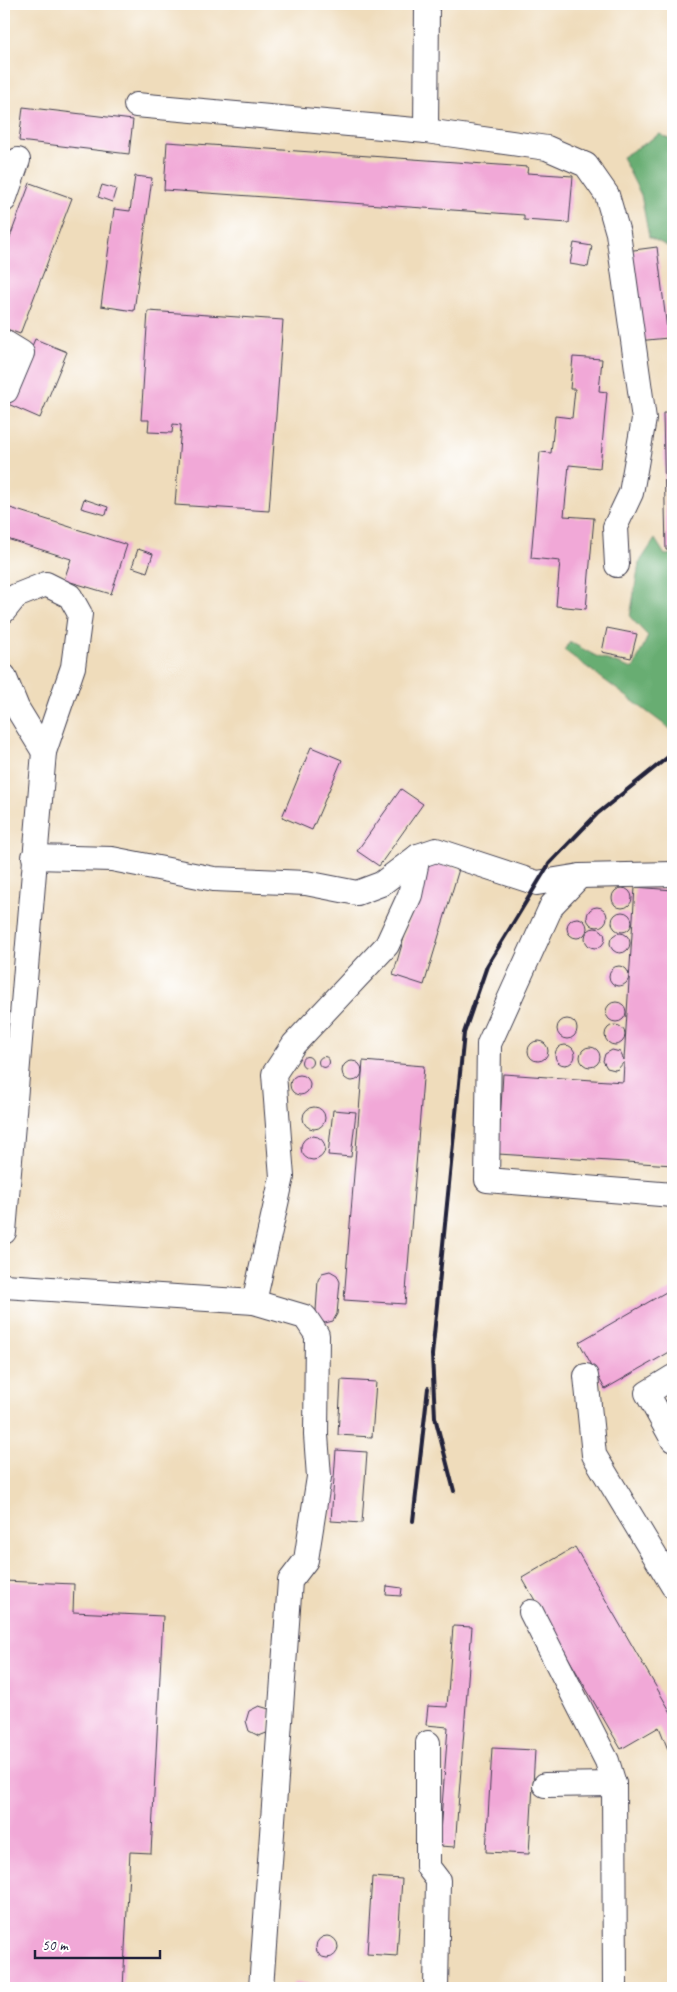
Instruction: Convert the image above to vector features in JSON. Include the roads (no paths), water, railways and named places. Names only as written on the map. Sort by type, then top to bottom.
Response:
[{"type":"lane","points":[[426,131],[428,4]]},
{"type":"lane","points":[[136,105],[426,131],[547,148],[586,165],[607,195],[618,233],[644,419],[631,493],[615,527],[617,565]]},
{"type":"lane","points":[[4,200],[18,160]]},
{"type":"lane","points":[[4,342],[22,353],[6,391]]},
{"type":"lane","points":[[4,611],[16,596],[46,584],[70,596],[80,614],[73,667],[44,752],[4,1232]]},
{"type":"lane","points":[[4,676],[17,708],[44,752]]},
{"type":"lane","points":[[34,857],[112,859],[214,879],[306,883],[357,892],[380,884],[418,856],[436,850],[537,883],[580,876],[673,874]]},
{"type":"lane","points":[[254,1302],[282,1177],[274,1074],[294,1044],[387,945],[410,895],[418,856]]},
{"type":"lane","points":[[580,876],[552,905],[489,1044],[487,1180],[673,1195]]},
{"type":"lane","points":[[4,1286],[254,1302],[305,1317],[317,1335],[316,1435],[319,1476],[306,1560],[290,1581],[261,1988]]},
{"type":"lane","points":[[586,1376],[594,1455],[673,1586]]},
{"type":"lane","points":[[673,1378],[647,1393],[673,1440]]},
{"type":"lane","points":[[530,1612],[607,1761],[614,1784],[615,1988]]},
{"type":"lane","points":[[428,1743],[428,1867],[438,1880],[436,1988]]},
{"type":"lane","points":[[545,1785],[614,1784]]},
{"type":"railway","points":[[454,1491],[435,1417],[432,1355],[464,1033],[487,966],[549,864],[597,814],[673,753]]},
{"type":"railway","points":[[413,1521],[428,1388]]}]
